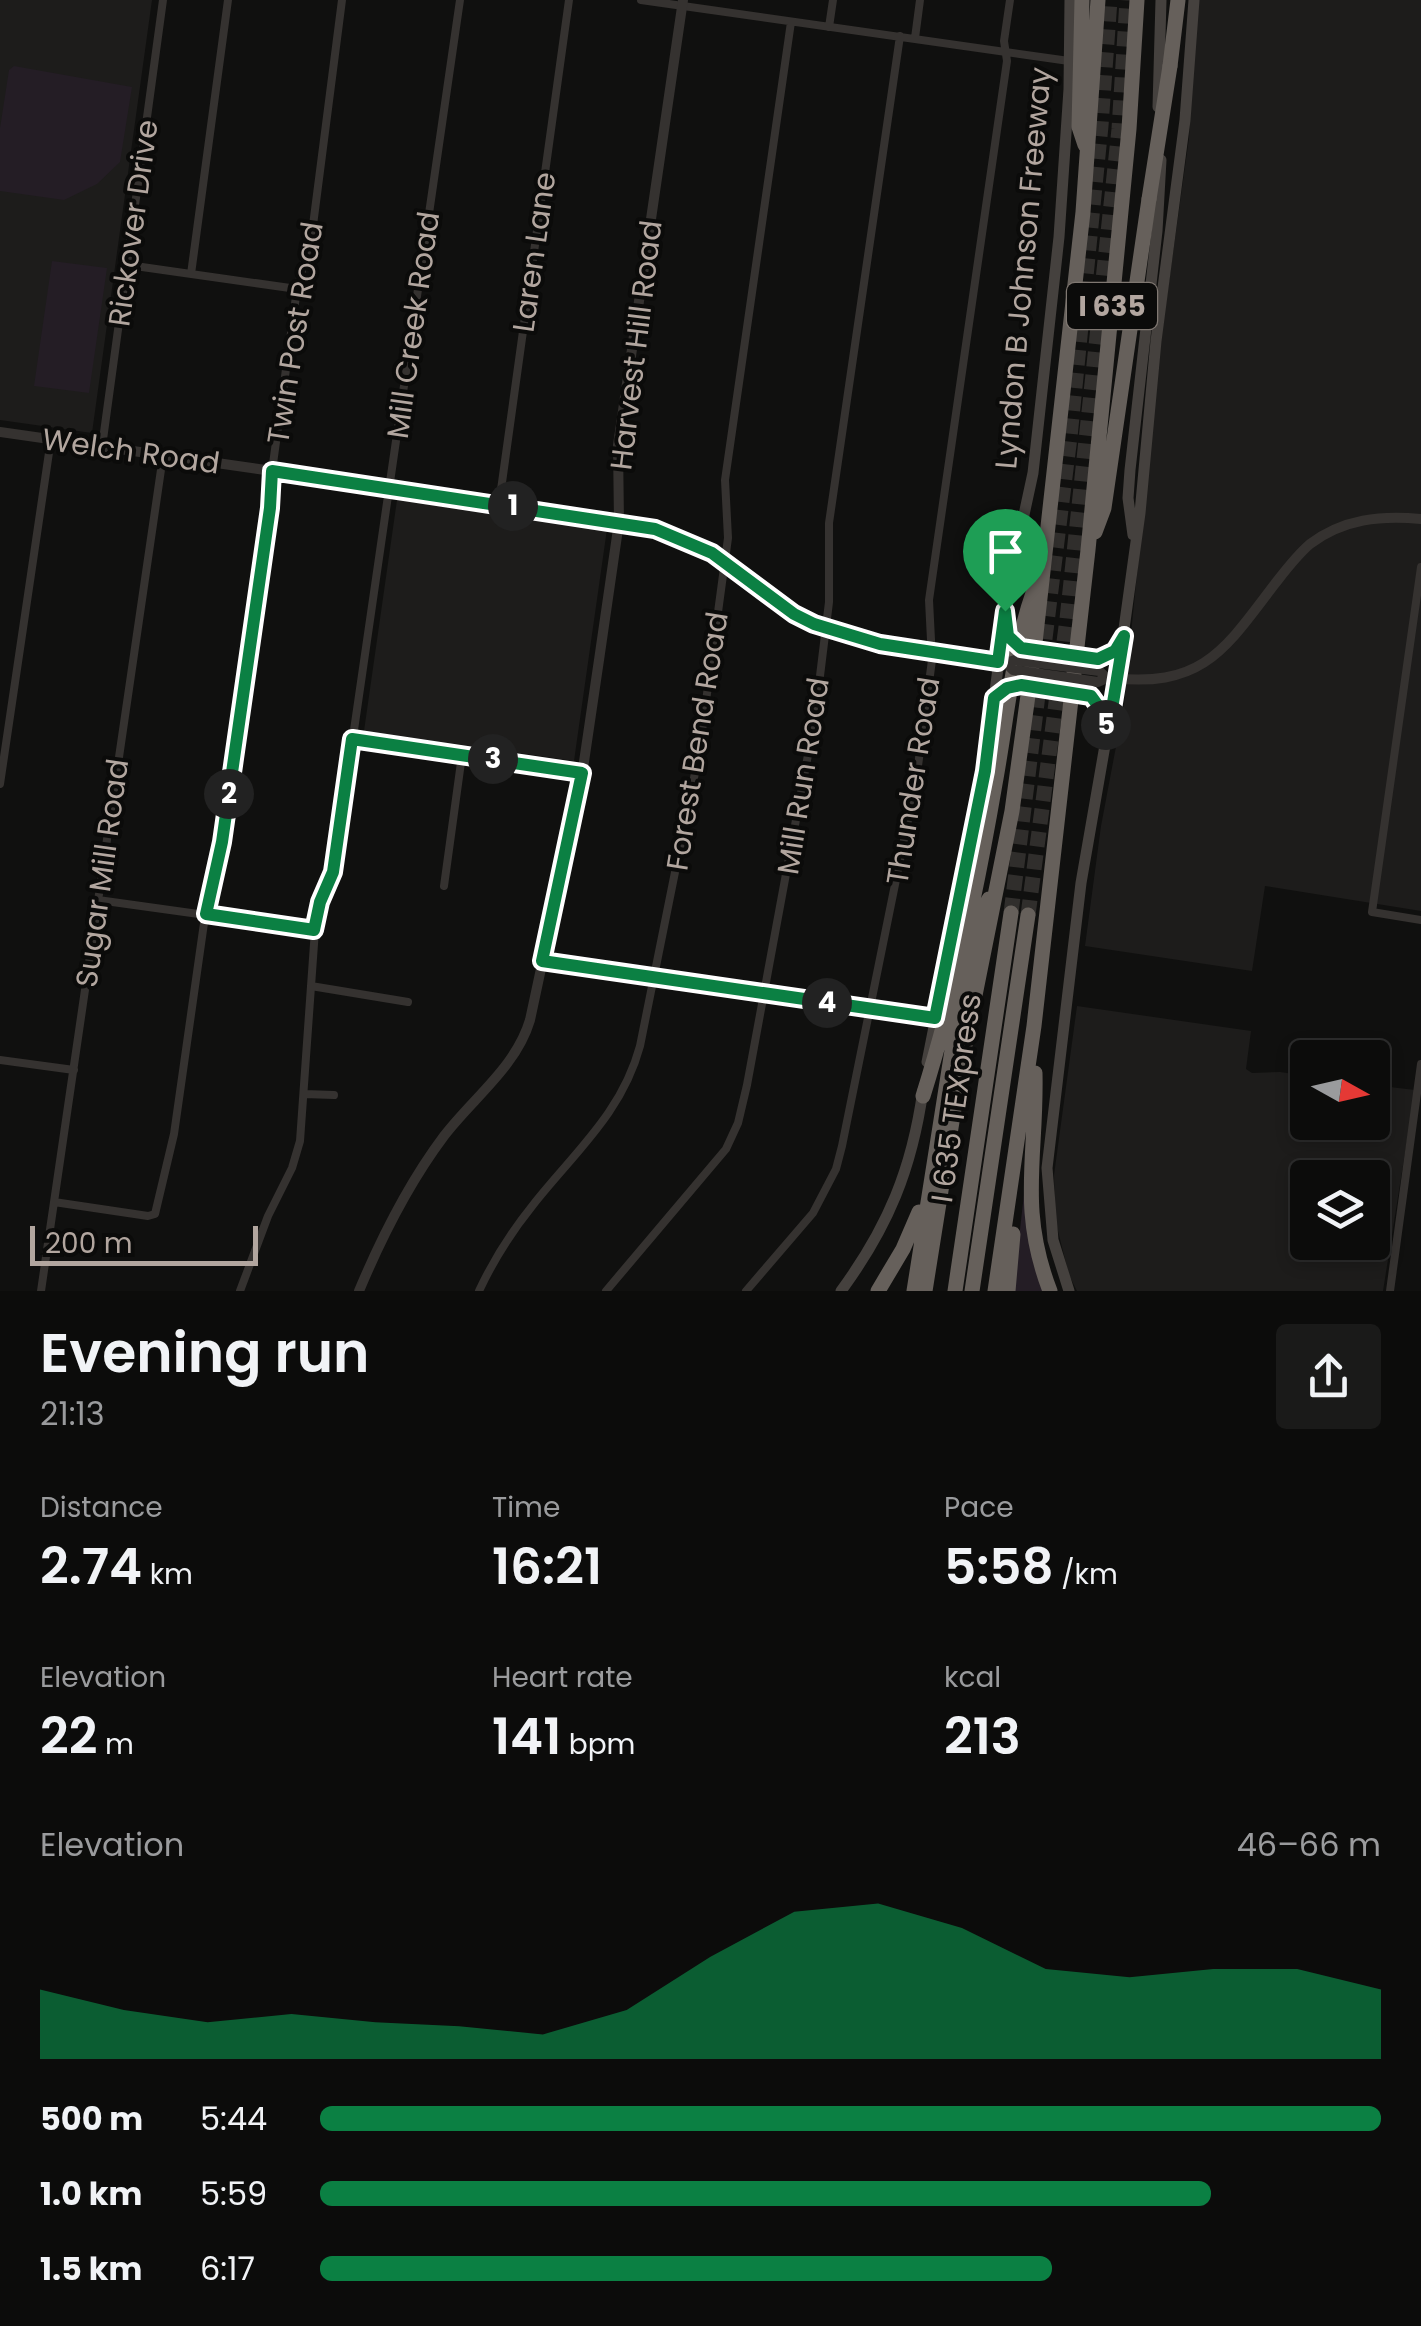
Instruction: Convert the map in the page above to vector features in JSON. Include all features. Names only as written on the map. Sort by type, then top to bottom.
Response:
[{"type":"highway","points":[[1082,0],[1080,127],[1088,156]]},
{"type":"highway","name":"Lyndon B Johnson Freeway","points":[[925,1291],[961,1066],[1024,726],[1088,156],[1098,0]]},
{"type":"highway","name":"I 635","points":[[995,1291],[1034,1026],[1088,550],[1131,112],[1137,0]]},
{"type":"highway","points":[[1088,550],[1104,508],[1178,0]]},
{"type":"highway","points":[[922,1096],[939,1046],[982,860],[1026,614],[1044,563]]},
{"type":"highway","points":[[914,1291],[951,1052],[980,916],[998,882]]},
{"type":"highway","name":"I 635 TEXpress","points":[[956,1291],[1020,914],[972,1291]]},
{"type":"highway","points":[[1034,1026],[1036,1113],[1030,1194],[1034,1240],[1050,1291]]},
{"type":"highway","points":[[878,1291],[903,1250],[928,1190]]},
{"type":"highway","points":[[1008,1291],[1013,1232],[1009,1195]]},
{"type":"main road","name":"Lyndon B Johnson Freeway","points":[[840,1291],[869,1252],[896,1202],[905,1175],[985,771],[1002,662],[1005,611],[1038,431],[1059,237],[1070,0]]},
{"type":"main road","points":[[1135,544],[1128,498],[1160,201],[1157,88],[1162,0]]},
{"type":"main road","points":[[1069,1291],[1053,1240],[1047,1168],[1081,883],[1107,739],[1112,678],[1124,636],[1185,120],[1194,0]]},
{"type":"main road","points":[[1005,611],[1005,628],[1013,644],[1021,648],[1103,658],[1115,651],[1124,636]]},
{"type":"main road","points":[[994,698],[1007,688],[1021,685],[1085,694],[1096,700],[1105,720],[1107,739]]},
{"type":"street","name":"Rickover Drive","points":[[102,447],[162,0]]},
{"type":"street","points":[[191,274],[228,0]]},
{"type":"street","name":"Twin Post Road","points":[[54,1202],[155,1214],[174,1134],[206,914],[225,823],[298,289],[312,234],[342,0]]},
{"type":"street","name":"Mill Creek Road","points":[[240,1291],[268,1216],[298,1154],[314,930],[320,902],[333,872],[460,0]]},
{"type":"street","name":"Laren Lane","points":[[499,504],[569,0]]},
{"type":"street","points":[[642,0],[1070,61]]},
{"type":"street","points":[[742,14],[744,0]]},
{"type":"street","points":[[829,27],[833,0]]},
{"type":"street","points":[[915,38],[920,0]]},
{"type":"street","name":"Thunder Road","points":[[746,1291],[799,1232],[831,1180],[842,1146],[871,1008],[916,780],[932,652],[929,600],[1007,61],[1010,0]]},
{"type":"street","name":"Harvest Hill Road","points":[[358,1291],[416,1176],[448,1131],[519,1048],[530,1020],[582,773],[619,522],[618,444],[683,3]]},
{"type":"street","name":"Forest Bend Road","points":[[479,1291],[532,1206],[603,1125],[636,1063],[693,789],[725,562],[725,480],[791,22]]},
{"type":"street","name":"Mill Run Road","points":[[606,1291],[726,1149],[744,1100],[798,819],[826,629],[829,523],[900,36]]},
{"type":"street","points":[[128,265],[298,289]]},
{"type":"street","name":"Welch Road","points":[[0,432],[619,522],[673,535],[725,562],[794,614],[826,629],[932,652],[1100,671],[1112,678],[1146,680],[1172,676],[1193,670],[1216,656],[1232,641],[1293,560],[1327,533],[1378,518],[1421,519]]},
{"type":"street","points":[[0,784],[51,439]]},
{"type":"street","name":"Sugar Mill Road","points":[[41,1291],[163,456]]},
{"type":"street","points":[[1421,567],[1372,912],[1421,920]]},
{"type":"street","points":[[352,739],[582,773]]},
{"type":"street","points":[[444,886],[462,755]]},
{"type":"street","points":[[98,900],[314,930]]},
{"type":"street","points":[[542,961],[935,1018]]},
{"type":"street","points":[[311,986],[408,1002]]},
{"type":"street","points":[[0,1060],[74,1070]]},
{"type":"street","points":[[1390,1291],[1421,1064]]},
{"type":"street","points":[[304,1094],[334,1095]]},
{"type":"shaded area","points":[[0,0],[152,0],[92,433],[0,420]]},
{"type":"shaded area","points":[[1197,0],[1421,0],[1421,911],[1265,886],[1252,971],[1085,946],[1101,826],[1124,704],[1159,353],[1189,138]]},
{"type":"shaded area","points":[[14,66],[132,87],[120,162],[97,184],[64,200],[0,191],[0,128],[9,70]]},
{"type":"shaded area","points":[[52,261],[107,268],[89,393],[34,386]]},
{"type":"shaded area","points":[[397,500],[607,529],[574,761],[364,731]]},
{"type":"shaded area","points":[[1077,1006],[1251,1031],[1246,1069],[1252,1073],[1290,1073],[1290,1140],[1390,1140],[1390,1087],[1415,1090],[1390,1247],[1390,1160],[1290,1160],[1290,1260],[1388,1260],[1383,1291],[1077,1291],[1055,1219],[1054,1175]]},
{"type":"shaded area","points":[[1024,1194],[1044,1291],[1013,1291]]},
{"type":"tunnel","points":[[1011,913],[1070,437],[1110,0]]},
{"type":"tunnel","points":[[1028,915],[1067,619],[1119,129],[1127,0]]},
{"type":"route","points":[[272,471],[655,529],[712,553],[794,614],[845,636],[880,644],[998,662],[1005,611],[1008,636],[1021,648],[1098,659],[1115,651],[1124,636],[1112,715],[1107,739],[1104,714],[1091,696],[1014,685],[994,698],[985,771],[935,1018],[542,961],[582,773],[352,739],[333,872],[320,902],[314,930],[206,914],[222,842],[272,471]]}]
